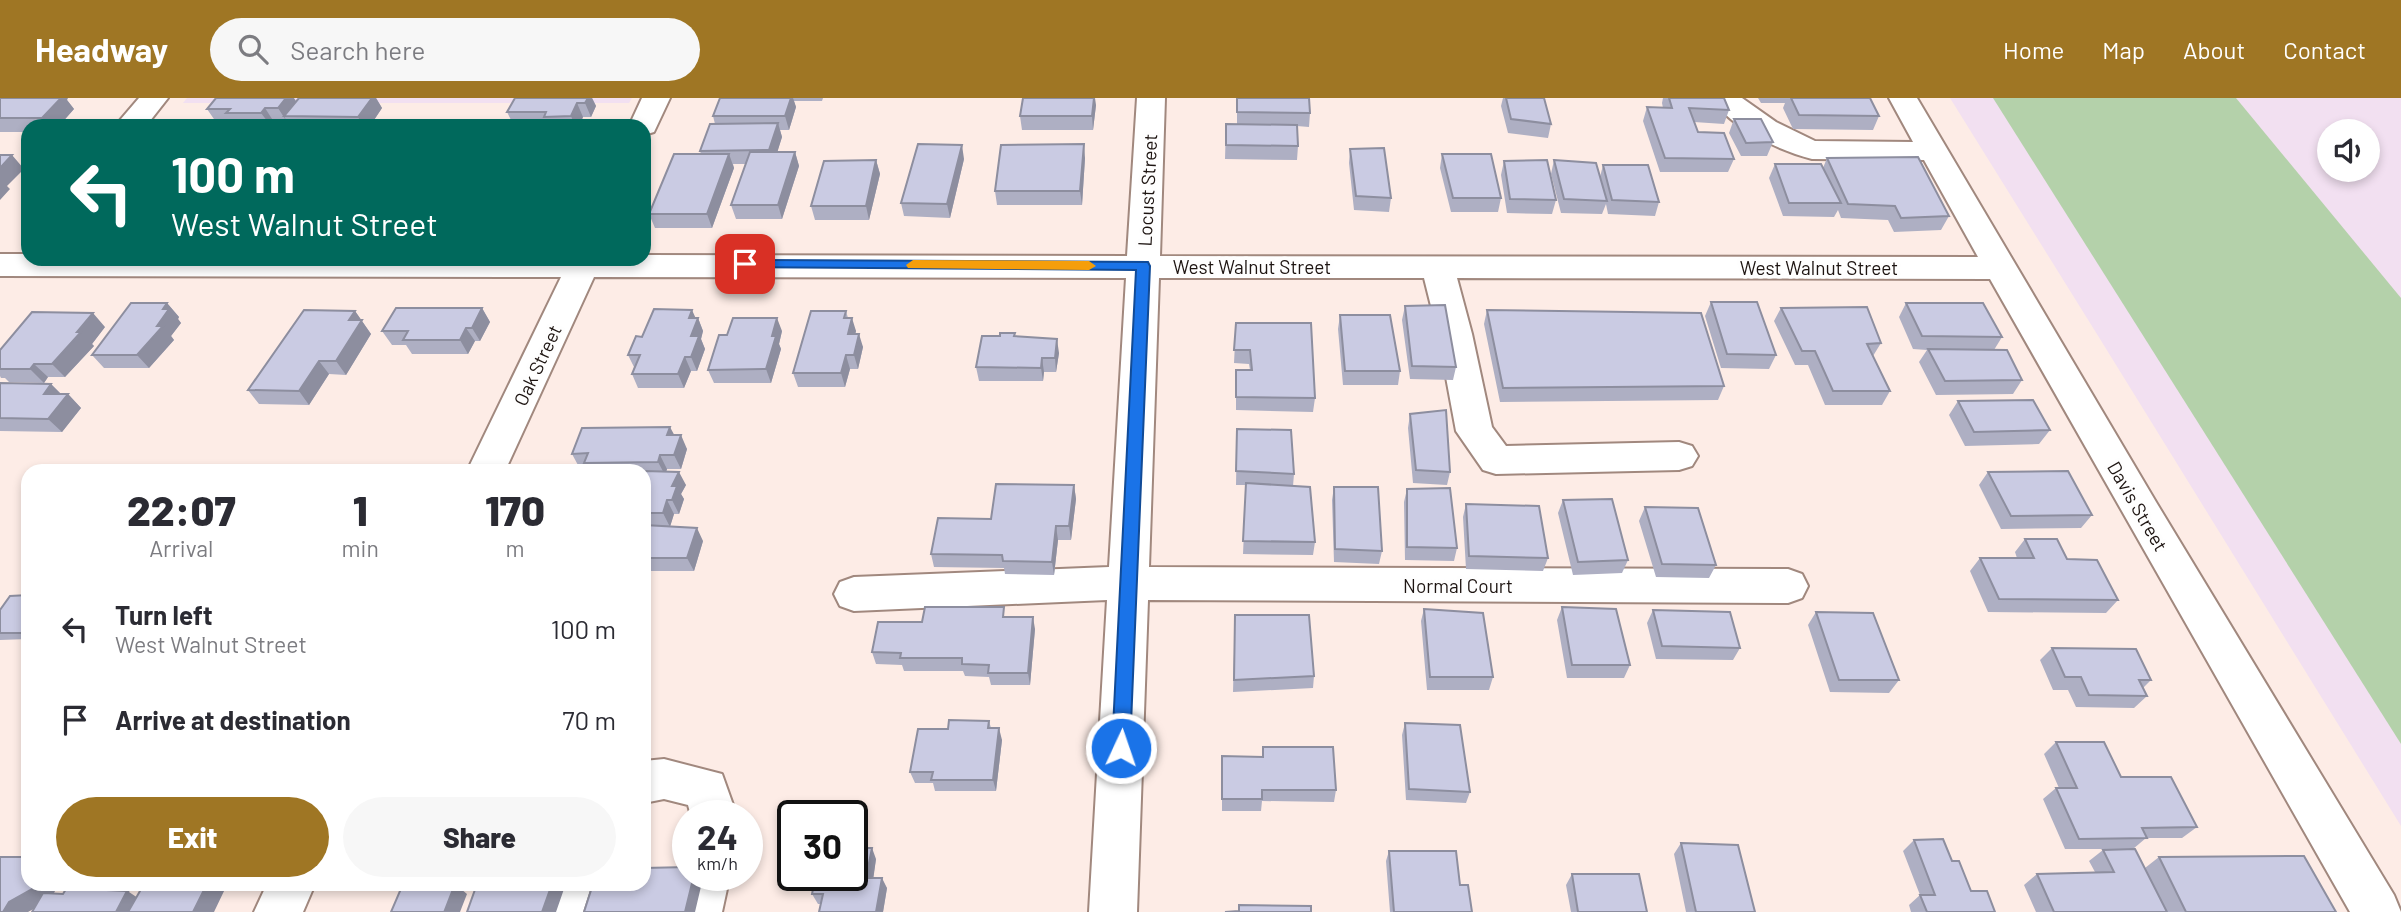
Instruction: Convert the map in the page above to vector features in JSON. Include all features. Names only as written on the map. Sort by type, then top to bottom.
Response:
[{"type":"street","points":[[136,119],[154,98]]},
{"type":"street","points":[[647,119],[656,98]]},
{"type":"street","name":"Locust Street","points":[[1113,912],[1151,98]]},
{"type":"street","points":[[1725,98],[1736,109],[1795,145],[1812,150],[1933,151]]},
{"type":"street","name":"Davis Street","points":[[1903,98],[2377,912]]},
{"type":"street","name":"West Walnut Street","points":[[651,262],[2000,268]]},
{"type":"street","name":"Oak Street","points":[[489,464],[583,266]]},
{"type":"street","points":[[1437,266],[1455,334],[1474,431],[1496,460],[1679,456]]},
{"type":"street","name":"Normal Court","points":[[854,594],[1129,583],[1788,586]]},
{"type":"street","points":[[651,781],[664,779],[706,789],[709,800]]},
{"type":"street","points":[[278,912],[288,891]]},
{"type":"street","points":[[559,912],[566,891]]},
{"type":"street","points":[[698,912],[703,891]]},
{"type":"shaded area","points":[[187,98],[632,98],[629,103],[183,103]]},
{"type":"shaded area","points":[[1950,98],[2401,98],[2401,826],[2100,339]]},
{"type":"green space","points":[[1993,98],[2236,98],[2401,298],[2401,744]]},
{"type":"building","points":[[0,98],[61,98],[42,118],[0,118]]},
{"type":"building","points":[[216,98],[286,98],[278,108],[265,108],[261,113],[226,113],[230,109],[207,109]]},
{"type":"building","points":[[299,98],[372,98],[358,117],[284,116]]},
{"type":"building","points":[[515,98],[588,98],[585,103],[577,103],[571,116],[544,117],[546,112],[507,112]]},
{"type":"building","points":[[720,98],[791,98],[785,116],[713,116]]},
{"type":"building","points":[[1023,98],[1094,98],[1092,116],[1020,116]]},
{"type":"building","points":[[1237,98],[1309,98],[1310,113],[1237,112]]},
{"type":"building","points":[[1506,98],[1544,98],[1551,124],[1511,119]]},
{"type":"building","points":[[1669,98],[1724,98],[1729,110],[1689,108],[1698,132],[1724,133],[1734,159],[1665,158],[1647,107],[1672,108]]},
{"type":"building","points":[[1791,98],[1870,98],[1879,116],[1799,115]]},
{"type":"building","points":[[1734,119],[1761,119],[1773,142],[1746,143]]},
{"type":"building","points":[[778,123],[769,150],[700,151],[710,124]]},
{"type":"building","points":[[1226,124],[1297,125],[1298,146],[1226,145]]},
{"type":"building","points":[[918,144],[962,145],[947,204],[901,203]]},
{"type":"building","points":[[1084,144],[1080,191],[995,191],[1001,145]]},
{"type":"building","points":[[1384,148],[1391,198],[1356,196],[1350,149]]},
{"type":"building","points":[[750,152],[795,152],[778,205],[731,205]]},
{"type":"building","points":[[674,154],[729,154],[707,214],[651,214]]},
{"type":"building","points":[[1442,154],[1491,154],[1501,198],[1453,198]]},
{"type":"building","points":[[0,155],[12,155],[0,168]]},
{"type":"building","points":[[1918,157],[1949,216],[1901,218],[1895,206],[1848,204],[1827,158]]},
{"type":"building","points":[[876,160],[866,206],[811,206],[824,161]]},
{"type":"building","points":[[1547,160],[1556,200],[1510,199],[1504,161]]},
{"type":"building","points":[[1554,160],[1596,163],[1607,201],[1564,199]]},
{"type":"building","points":[[1775,164],[1821,164],[1841,203],[1789,203]]},
{"type":"building","points":[[1603,165],[1648,165],[1659,202],[1612,200]]},
{"type":"building","points":[[1711,302],[1757,302],[1776,355],[1727,354]]},
{"type":"building","points":[[131,303],[167,303],[163,309],[169,309],[157,326],[163,326],[137,355],[92,355]]},
{"type":"building","points":[[1906,303],[1983,303],[2002,337],[1922,336]]},
{"type":"building","points":[[1445,305],[1456,367],[1412,366],[1405,306]]},
{"type":"building","points":[[1867,307],[1881,343],[1867,344],[1890,391],[1833,391],[1815,351],[1802,351],[1781,308]]},
{"type":"building","points":[[396,308],[482,308],[472,328],[466,328],[460,340],[403,340],[408,331],[382,331]]},
{"type":"building","points":[[654,309],[692,310],[689,318],[698,318],[691,336],[699,336],[691,357],[685,357],[678,374],[632,374],[640,355],[628,355],[636,336],[642,337]]},
{"type":"building","points":[[304,310],[355,311],[349,320],[362,320],[336,361],[319,361],[299,391],[248,390]]},
{"type":"building","points":[[1487,310],[1701,313],[1724,386],[1503,388]]},
{"type":"building","points":[[811,311],[846,311],[844,318],[852,318],[848,334],[859,334],[854,355],[846,355],[841,373],[793,373]]},
{"type":"building","points":[[32,312],[93,313],[77,332],[81,332],[52,364],[34,364],[30,369],[0,369],[0,350]]},
{"type":"building","points":[[1340,315],[1390,315],[1400,371],[1345,371]]},
{"type":"building","points":[[733,318],[777,318],[772,336],[776,336],[766,369],[708,370],[719,335],[727,335]]},
{"type":"building","points":[[1236,323],[1311,323],[1315,398],[1236,397],[1236,370],[1252,370],[1250,350],[1234,350]]},
{"type":"building","points":[[1000,333],[1057,339],[1055,358],[1042,358],[1041,368],[976,367],[982,336],[1000,336]]},
{"type":"building","points":[[1928,349],[2007,350],[2022,380],[1945,381]]},
{"type":"building","points":[[0,383],[51,384],[44,394],[68,394],[48,419],[0,418]]},
{"type":"building","points":[[2033,400],[2050,430],[1974,432],[1958,401]]},
{"type":"building","points":[[1446,410],[1450,472],[1416,470],[1410,414]]},
{"type":"building","points":[[670,427],[667,435],[681,435],[674,455],[660,455],[658,462],[584,463],[588,453],[572,454],[582,428]]},
{"type":"building","points":[[1237,429],[1291,430],[1294,474],[1236,471]]},
{"type":"building","points":[[651,471],[679,472],[672,486],[677,486],[672,500],[667,500],[663,513],[651,513]]},
{"type":"building","points":[[2068,471],[2092,515],[2011,516],[1988,472]]},
{"type":"building","points":[[1246,483],[1310,487],[1315,542],[1243,541]]},
{"type":"building","points":[[996,484],[1074,485],[1069,526],[1056,526],[1052,562],[1003,561],[1002,555],[931,554],[938,518],[991,519]]},
{"type":"building","points":[[1334,487],[1378,487],[1382,551],[1335,549]]},
{"type":"building","points":[[1450,488],[1457,548],[1407,547],[1407,489]]},
{"type":"building","points":[[1612,499],[1628,560],[1578,562],[1563,500]]},
{"type":"building","points":[[1466,504],[1539,506],[1548,558],[1469,556]]},
{"type":"building","points":[[1645,507],[1698,508],[1716,565],[1662,564]]},
{"type":"building","points":[[651,525],[697,528],[687,558],[651,558]]},
{"type":"building","points":[[2025,539],[2057,539],[2067,559],[2097,560],[2118,600],[1999,599],[1980,558],[2034,558]]},
{"type":"building","points":[[21,595],[21,633],[0,633],[0,610],[10,596]]},
{"type":"building","points":[[925,607],[1004,607],[1003,617],[1033,617],[1028,673],[988,673],[989,665],[962,664],[962,658],[900,658],[901,653],[872,652],[878,622],[922,622]]},
{"type":"building","points":[[1562,607],[1616,609],[1630,665],[1572,665]]},
{"type":"building","points":[[1424,609],[1483,613],[1493,677],[1430,677]]},
{"type":"building","points":[[1653,610],[1730,612],[1740,648],[1662,646]]},
{"type":"building","points":[[1816,612],[1873,613],[1899,680],[1839,680]]},
{"type":"building","points":[[1235,615],[1309,615],[1314,676],[1234,680]]},
{"type":"building","points":[[2052,648],[2136,649],[2151,680],[2139,680],[2147,696],[2089,695],[2081,677],[2065,677]]},
{"type":"building","points":[[949,720],[989,721],[988,728],[999,728],[993,780],[931,780],[933,772],[910,772],[918,729],[948,729]]},
{"type":"building","points":[[1405,723],[1460,725],[1470,792],[1409,789]]},
{"type":"building","points":[[2056,742],[2104,742],[2121,777],[2171,777],[2197,827],[2142,828],[2147,838],[2079,839],[2056,788],[2077,788]]},
{"type":"building","points":[[1263,747],[1333,747],[1336,790],[1262,790],[1262,799],[1222,799],[1222,756],[1263,757]]},
{"type":"building","points":[[1943,839],[1952,861],[1959,861],[1971,891],[1987,891],[1995,912],[1927,912],[1920,895],[1935,895],[1914,840]]},
{"type":"building","points":[[1681,843],[1738,845],[1755,912],[1696,912]]},
{"type":"building","points":[[868,848],[872,848],[868,868]]},
{"type":"building","points":[[2135,849],[2167,912],[2054,912],[2037,874],[2114,872],[2103,850]]},
{"type":"building","points":[[1389,851],[1456,851],[1460,885],[1468,885],[1472,912],[1394,912]]},
{"type":"building","points":[[2304,856],[2336,912],[2186,912],[2159,857]]},
{"type":"building","points":[[0,857],[21,857],[21,891],[28,891],[9,902],[3,912],[0,912]]},
{"type":"building","points":[[672,867],[672,891],[690,891],[685,912],[584,912],[591,891],[651,891],[651,868]]},
{"type":"building","points":[[1572,874],[1639,874],[1647,912],[1578,912]]},
{"type":"building","points":[[868,878],[882,878],[876,912],[819,912],[823,894],[812,894],[813,891],[868,891]]},
{"type":"building","points":[[65,891],[127,891],[116,912],[32,912],[43,893],[63,894]]},
{"type":"building","points":[[140,891],[204,891],[193,912],[128,912]]},
{"type":"building","points":[[400,891],[452,891],[445,910],[453,910],[452,912],[391,912]]},
{"type":"building","points":[[474,891],[550,891],[542,912],[467,912]]},
{"type":"building","points":[[1239,905],[1311,906],[1311,912],[1225,912],[1239,911]]},
{"type":"slow traffic","points":[[913,265],[1089,266]]},
{"type":"route","points":[[745,264],[1143,266],[1121,748]]}]
